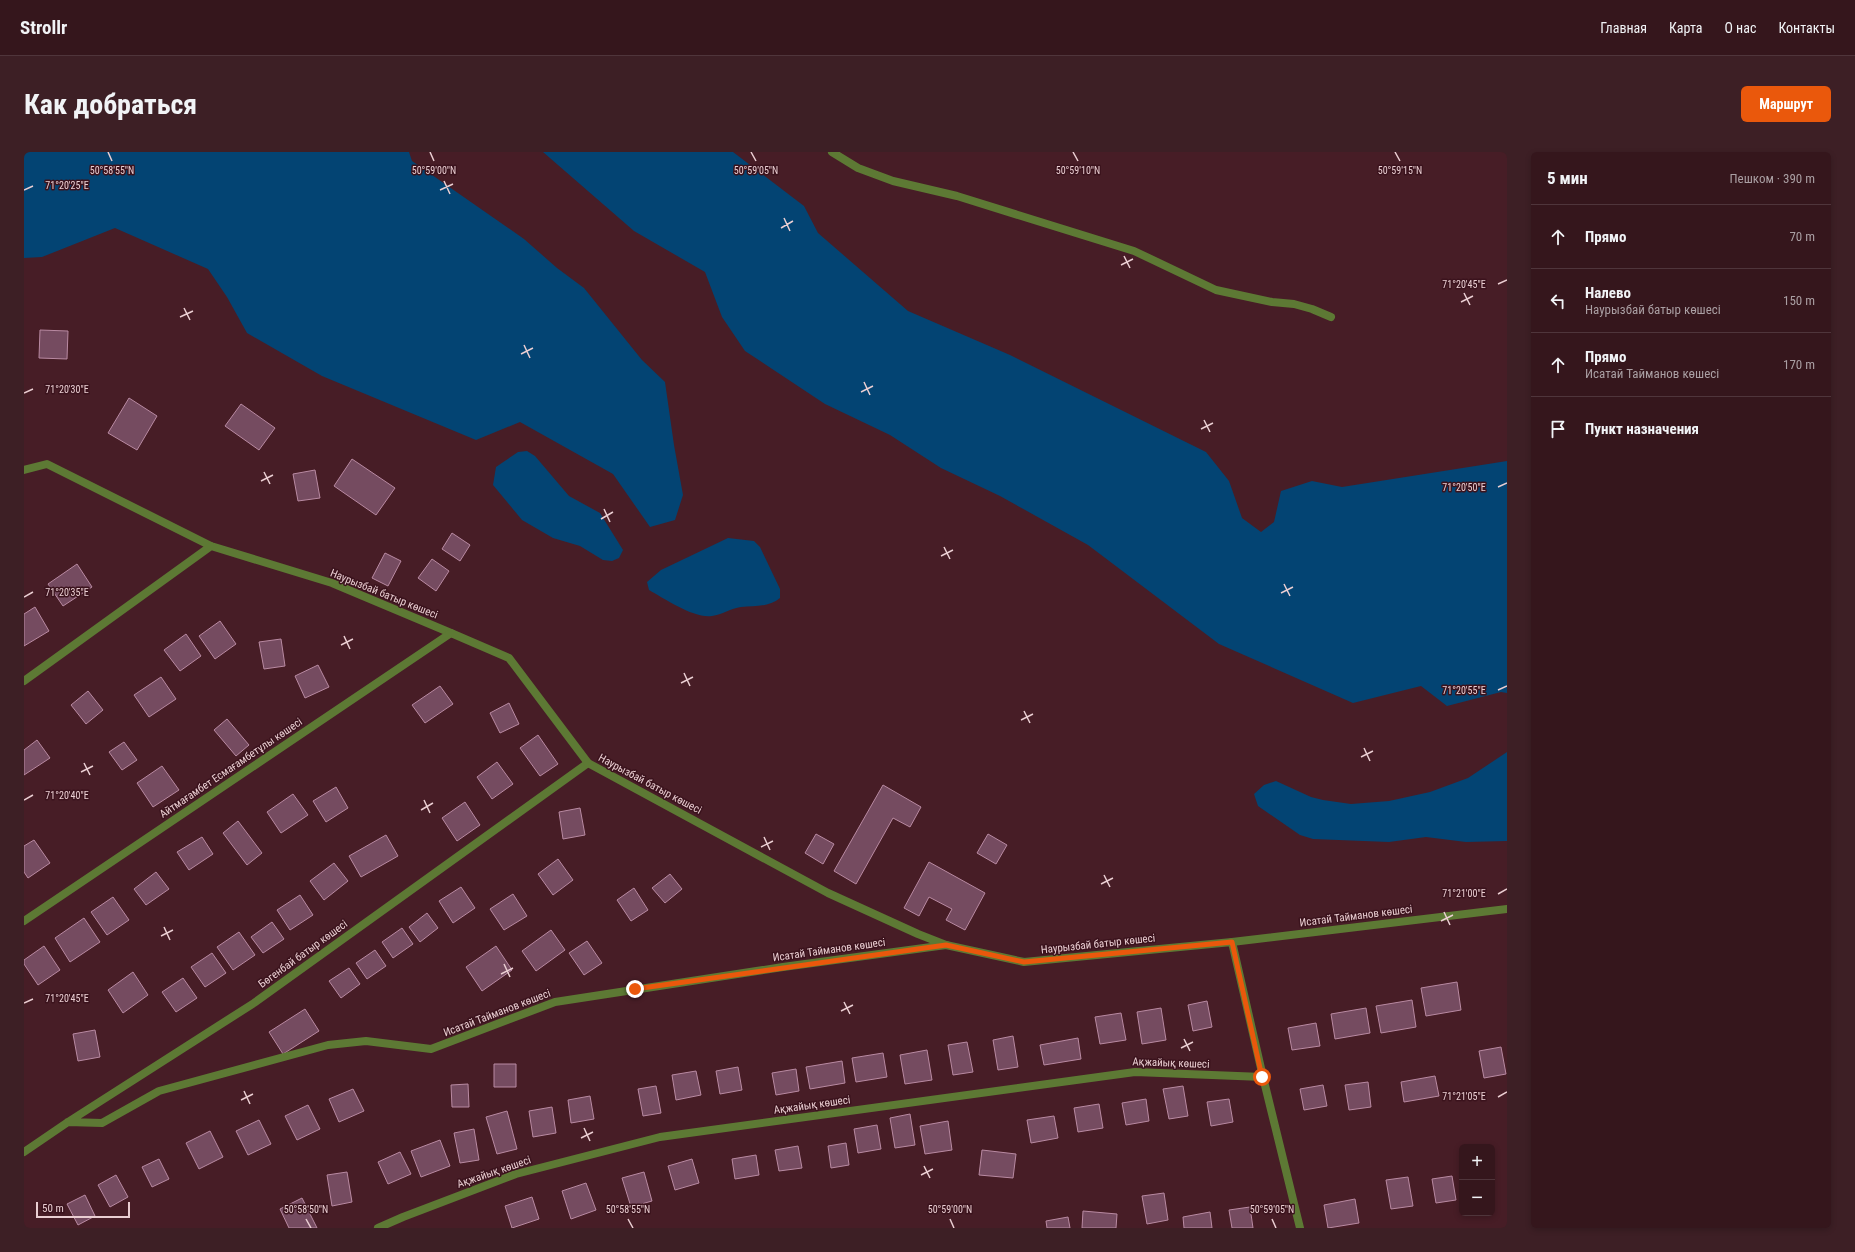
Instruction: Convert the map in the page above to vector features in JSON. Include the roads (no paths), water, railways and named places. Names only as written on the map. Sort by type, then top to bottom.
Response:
[{"type":"street","points":[[832,152],[858,168],[893,181],[957,196],[1134,251],[1216,290],[1264,300],[1294,304],[1312,309],[1331,317]]},
{"type":"street","name":"Наурызбай батыр көшесі","points":[[24,470],[47,464],[211,546],[332,583],[509,658],[588,763],[828,893],[918,934],[946,945],[1024,962],[1232,942]]},
{"type":"street","points":[[24,681],[211,546]]},
{"type":"street","name":"Айтмағамбет Есмағамбетұлы көшесі","points":[[24,921],[451,633]]},
{"type":"street","name":"Бөгенбай батыр көшесі","points":[[24,1152],[68,1122],[254,1003],[588,763]]},
{"type":"street","name":"Исатай Тайманов көшесі","points":[[1232,942],[1507,909]]},
{"type":"street","points":[[1232,942],[1262,1077],[1300,1228]]},
{"type":"street","name":"Исатай Тайманов көшесі","points":[[68,1122],[102,1123],[159,1091],[328,1045],[366,1041],[431,1049],[554,1002],[775,968],[946,945]]},
{"type":"street","name":"Ақжайық көшесі","points":[[378,1228],[516,1174],[660,1137],[1135,1072],[1262,1077]]},
{"type":"water","points":[[24,152],[409,152],[412,161],[524,239],[557,268],[584,288],[642,360],[665,382],[683,495],[675,520],[650,527],[613,474],[520,422],[476,440],[322,376],[247,333],[227,297],[208,269],[115,228],[42,257],[24,258]]},
{"type":"water","points":[[543,152],[733,152],[804,206],[818,233],[908,311],[1010,355],[1206,452],[1229,481],[1242,518],[1261,532],[1274,522],[1281,491],[1312,481],[1342,487],[1507,461],[1507,693],[1501,692],[1447,706],[1421,686],[1353,703],[1219,644],[1088,545],[1000,496],[941,468],[890,435],[825,404],[745,351],[722,317],[705,272],[634,231]]},
{"type":"water","points":[[527,451],[535,456],[569,496],[600,513],[623,550],[619,558],[612,561],[603,560],[580,546],[553,538],[522,520],[493,485],[496,467],[518,452]]},
{"type":"water","points":[[728,538],[754,541],[760,547],[780,589],[780,598],[767,605],[741,607],[712,616],[705,616],[680,608],[649,590],[647,582],[661,570]]},
{"type":"water","points":[[1507,752],[1507,841],[1466,842],[1426,837],[1389,842],[1313,839],[1300,835],[1258,806],[1254,794],[1264,785],[1276,781],[1311,797],[1323,800],[1351,804],[1389,801],[1430,792],[1468,778]]}]
